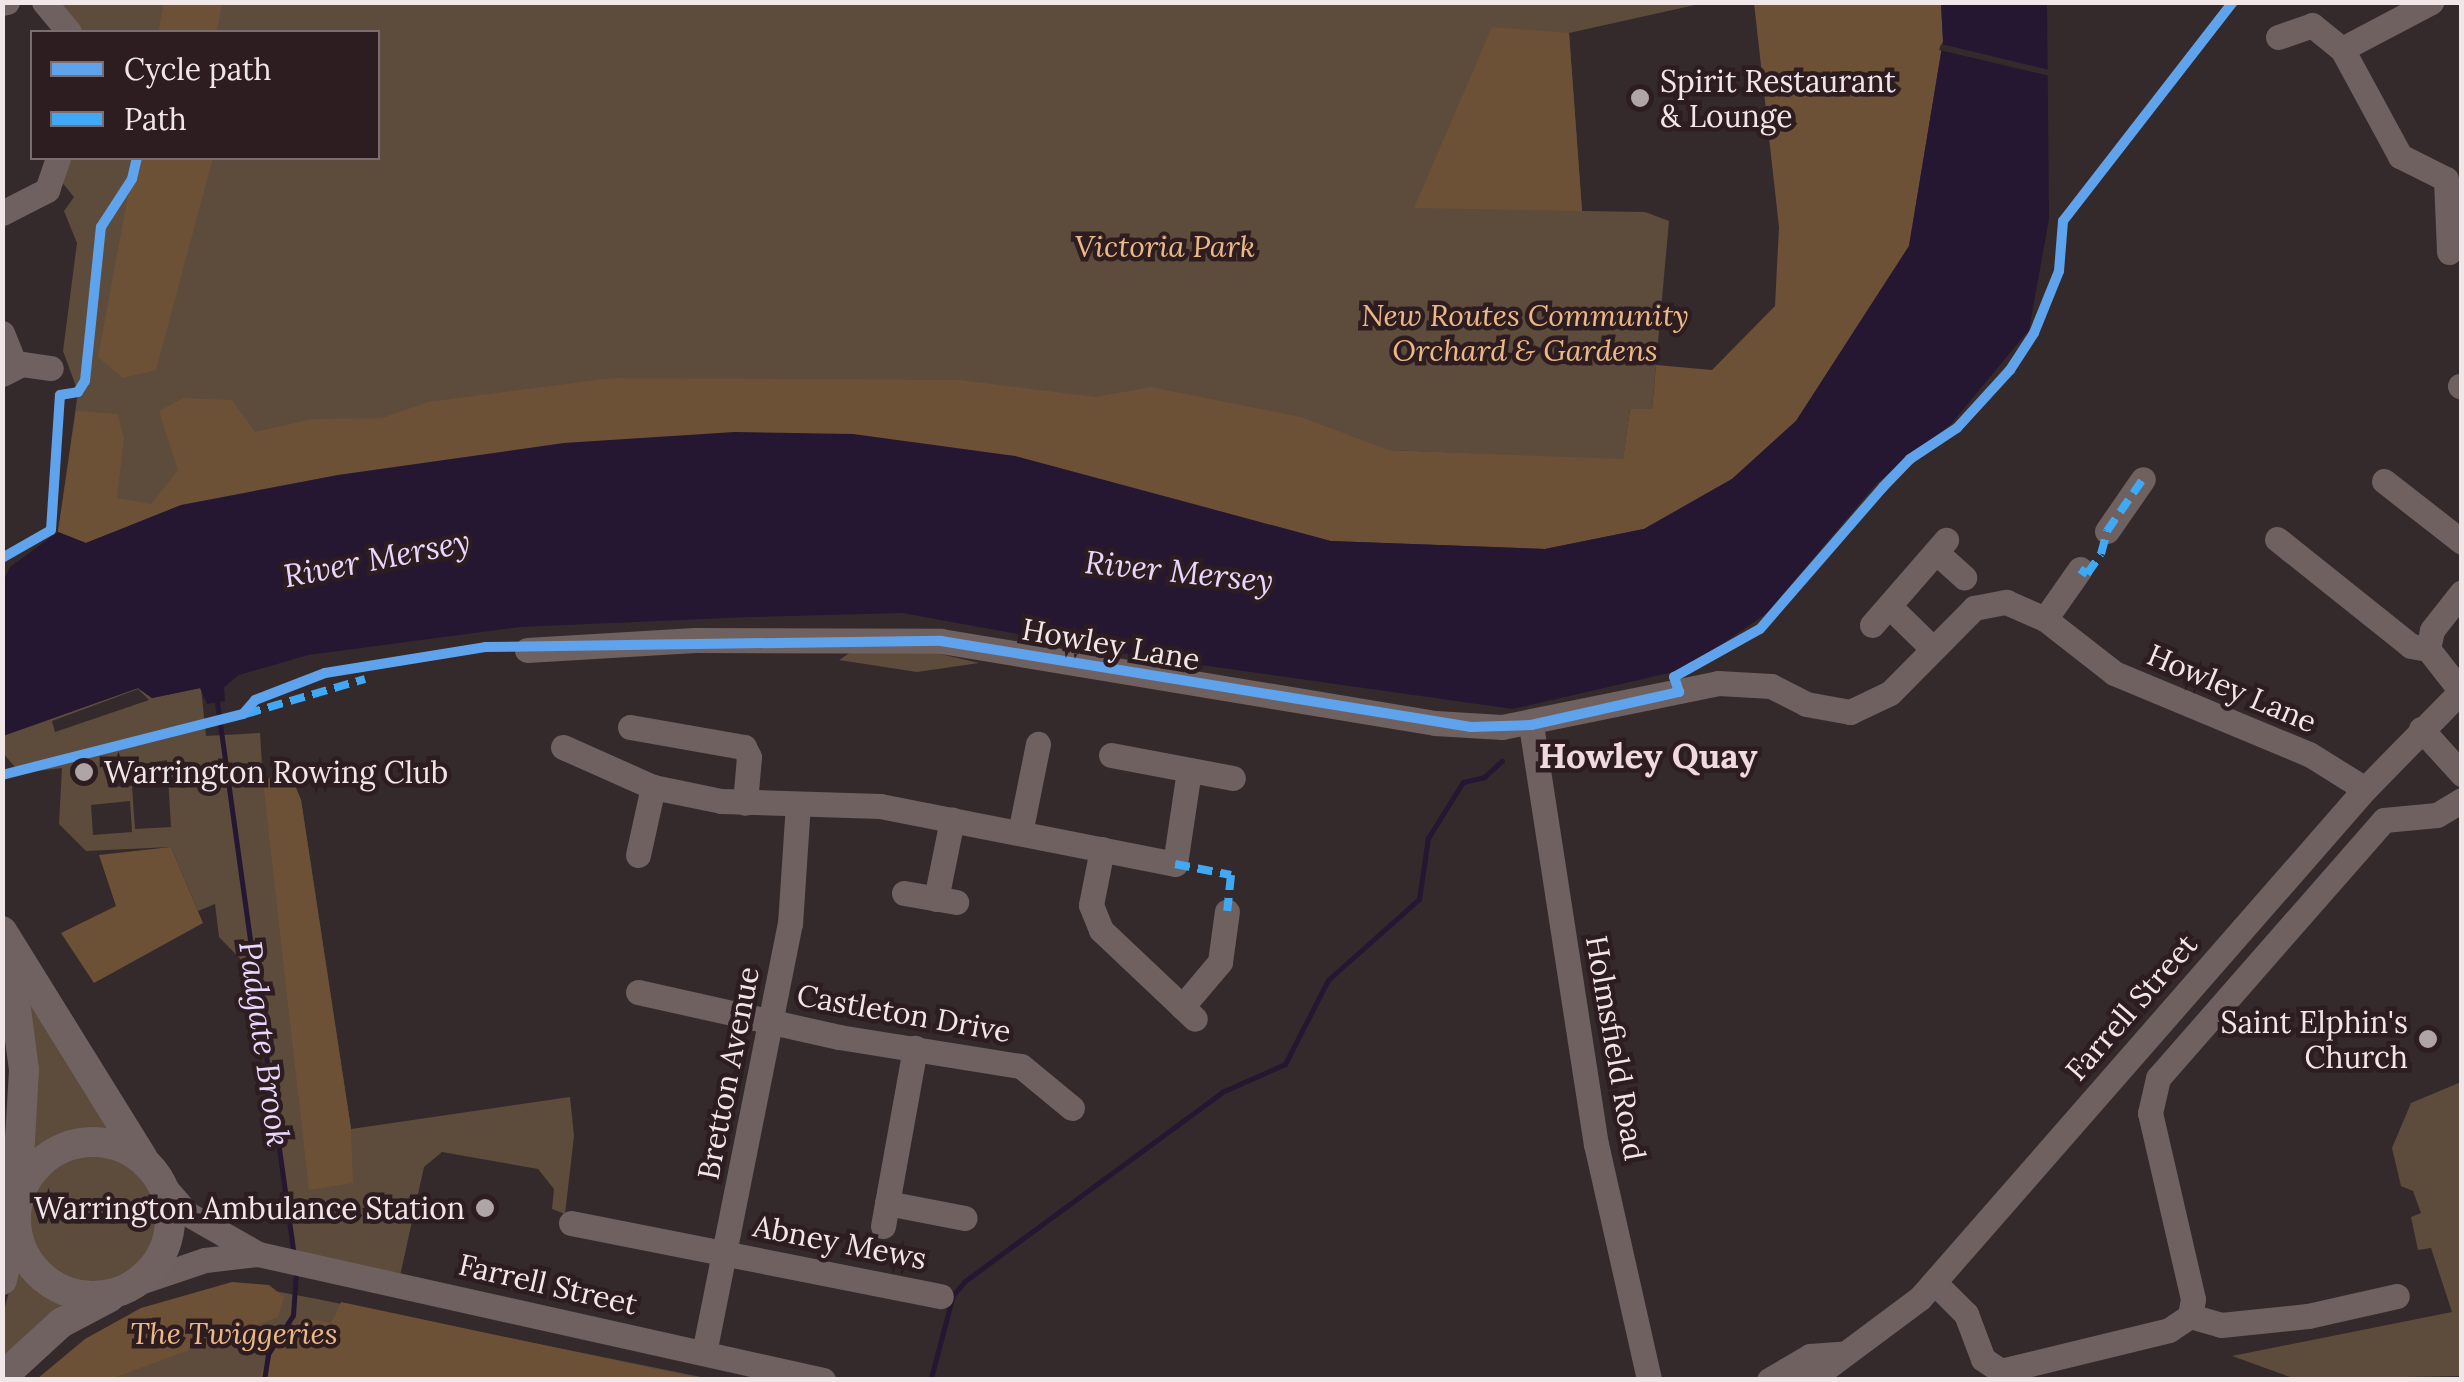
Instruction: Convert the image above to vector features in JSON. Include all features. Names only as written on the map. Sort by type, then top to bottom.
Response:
[{"type":"main road","points":[[2,1377],[62,1323],[129,1287],[153,1268],[167,1238],[156,1176],[4,934]]},
{"type":"main road","points":[[2,1280],[16,1215],[24,1070],[4,934]]},
{"type":"main road","points":[[129,1287],[73,1294],[51,1284],[20,1247],[16,1215],[40,1163],[84,1142],[121,1148],[156,1176]]},
{"type":"street","points":[[44,2],[67,30]]},
{"type":"street","points":[[2342,49],[2402,9],[2431,2]]},
{"type":"street","points":[[2278,37],[2312,25],[2342,49],[2400,156],[2454,173],[2449,252]]},
{"type":"street","points":[[2,212],[47,190],[57,160]]},
{"type":"street","points":[[2,334],[9,370],[50,368]]},
{"type":"street","points":[[2107,531],[2143,479]]},
{"type":"street","points":[[2384,481],[2462,542]]},
{"type":"street","points":[[2277,539],[2411,646],[2428,649],[2461,691]]},
{"type":"street","points":[[1931,646],[1880,615],[1941,546],[1964,577]]},
{"type":"street","points":[[2045,619],[2080,568]]},
{"type":"street","points":[[2428,649],[2432,630],[2462,592]]},
{"type":"street","name":"Howley Lane","points":[[528,650],[695,640],[940,641],[1435,723],[1531,725],[1718,682],[1771,686],[1806,704],[1850,712],[1890,692],[1931,646],[1989,602],[2045,619],[2114,672],[2309,754],[2365,788]]},
{"type":"street","name":"Farrell Street","points":[[1810,1380],[1841,1354],[1882,1332],[1934,1282],[2365,788],[2461,691]]},
{"type":"street","name":"Holmsfield Road","points":[[1531,725],[1596,1144],[1649,1380]]},
{"type":"street","points":[[630,727],[744,747],[749,757],[744,803]]},
{"type":"street","points":[[2421,728],[2462,774]]},
{"type":"street","points":[[1020,833],[1038,744]]},
{"type":"street","points":[[563,747],[652,787],[744,803],[880,806],[1174,864],[1189,770]]},
{"type":"street","points":[[1111,755],[1233,778]]},
{"type":"street","points":[[638,855],[652,787]]},
{"type":"street","points":[[2190,1316],[2192,1299],[2150,1113],[2158,1078],[2384,820],[2437,814],[2462,800]]},
{"type":"street","name":"Bretton Avenue","points":[[704,1353],[790,924],[798,804]]},
{"type":"street","points":[[904,893],[946,901],[952,820]]},
{"type":"street","points":[[1102,849],[1091,905],[1101,930],[1188,1013],[1220,962],[1227,911]]},
{"type":"street","name":"Castleton Drive","points":[[638,992],[771,1022],[1021,1066],[1072,1108]]},
{"type":"street","points":[[915,1048],[885,1215],[965,1218]]},
{"type":"street","name":"Farrell Street","points":[[156,1176],[188,1214],[264,1255],[823,1380]]},
{"type":"street","name":"Abney Mews","points":[[571,1222],[942,1296]]},
{"type":"street","name":"Farrell Street","points":[[129,1287],[205,1260],[264,1255]]},
{"type":"street","points":[[1934,1282],[1966,1314],[1984,1360],[2000,1370],[2169,1330],[2190,1316],[2221,1324],[2308,1316],[2397,1296]]},
{"type":"street","name":"Farrell Street","points":[[1769,1380],[1810,1356],[1841,1354]]},
{"type":"green space","name":"Victoria Park","points":[[57,3],[1704,3],[1569,33],[1582,211],[1645,212],[1669,221],[1652,409],[1630,409],[1623,460],[1388,450],[1331,541],[58,532],[78,392],[63,351],[77,243],[64,211],[74,197],[61,181],[64,160],[380,160],[380,30],[77,30]]},
{"type":"green space","points":[[164,3],[222,3],[217,30],[158,30]]},
{"type":"green space","points":[[1754,3],[1941,3],[1943,41],[1909,246],[1796,421],[1732,479],[1644,529],[1545,549],[1331,541],[1015,456],[735,432],[564,443],[338,475],[181,505],[86,543],[58,532],[76,411],[118,414],[124,439],[117,498],[151,504],[178,470],[159,411],[184,398],[232,400],[255,432],[312,419],[382,418],[428,402],[612,378],[960,380],[1096,397],[1151,387],[1301,417],[1388,450],[1623,459],[1630,409],[1652,409],[1656,365],[1712,370],[1775,306],[1779,227]]},
{"type":"green space","points":[[1492,27],[1569,33],[1582,211],[1414,208]]},
{"type":"green space","points":[[135,160],[212,160],[156,370],[123,378],[98,357]]},
{"type":"green space","points":[[915,648],[979,663],[917,672],[839,660],[851,652]]},
{"type":"green space","points":[[138,688],[152,698],[201,688],[206,736],[260,733],[263,781],[288,769],[301,800],[351,1129],[570,1097],[574,1136],[565,1214],[552,1209],[554,1189],[538,1169],[442,1152],[424,1167],[400,1276],[294,1251],[253,972],[219,937],[215,904],[198,911],[171,847],[86,851],[59,824],[62,768],[20,773],[3,753],[2,736]],"holes":[[[138,689],[149,700],[55,732],[52,721]],[[167,760],[171,827],[135,829],[132,786],[108,787],[106,771]],[[130,801],[132,832],[93,835],[91,805]]]},
{"type":"green space","points":[[288,769],[301,800],[351,1129],[353,1183],[309,1190],[263,782]]},
{"type":"green space","points":[[171,847],[203,923],[94,983],[61,933],[116,906],[99,855]]},
{"type":"green space","points":[[26,986],[111,1134],[62,1137],[28,1160]]},
{"type":"green space","points":[[2461,1082],[2461,1376],[2296,1379],[2232,1356],[2452,1312],[2431,1248],[2418,1250],[2411,1217],[2421,1213],[2413,1191],[2401,1186],[2392,1148],[2411,1103]]},
{"type":"green space","points":[[93,1155],[117,1160],[138,1174],[152,1195],[157,1219],[152,1243],[138,1264],[117,1278],[93,1283],[69,1278],[48,1264],[34,1243],[29,1219],[34,1195],[48,1174],[69,1160]]},
{"type":"green space","points":[[16,1266],[72,1307],[3,1363],[3,1314]]},
{"type":"green space","points":[[232,1282],[269,1285],[284,1297],[278,1317],[111,1379],[37,1379],[85,1339],[141,1308]]},
{"type":"green space","name":"The Twiggeries","points":[[239,1284],[317,1299],[711,1379],[43,1380]]},
{"type":"green space","points":[[341,1302],[703,1379],[259,1379],[272,1342],[304,1318],[331,1323]]},
{"type":"water","name":"River Mersey","points":[[1941,3],[2047,3],[2049,219],[2029,330],[1951,424],[1877,483],[1767,613],[1686,669],[1513,709],[1144,657],[902,613],[750,617],[520,627],[308,655],[239,675],[224,687],[225,701],[207,704],[200,688],[152,698],[138,688],[3,736],[2,583],[10,567],[58,532],[86,543],[181,505],[338,475],[564,443],[735,432],[853,434],[1015,456],[1331,541],[1545,549],[1644,529],[1732,479],[1796,421],[1909,246],[1943,41]]},
{"type":"pier","points":[[1941,44],[2054,71],[2054,77],[1939,50]]},
{"type":"waterway","name":"Padgate Brook","points":[[217,702],[294,1256]]},
{"type":"waterway","points":[[931,1378],[953,1295],[965,1281],[1222,1092],[1285,1064],[1328,980],[1419,899],[1428,838],[1463,782],[1484,777],[1502,761]]},
{"type":"waterway","name":"Padgate Brook","points":[[264,1380],[268,1354],[293,1315],[296,1272]]},
{"type":"marked path","points":[[2080,569],[2087,574],[2101,554],[2107,531],[2143,479]]},
{"type":"marked path","points":[[246,714],[365,679]]},
{"type":"marked path","points":[[1175,864],[1231,875],[1227,911]]},
{"type":"cycle path","points":[[2,775],[243,714],[255,700],[325,673],[485,647],[941,641],[1471,727],[1531,725],[1679,692],[1674,677],[1760,629],[1910,459],[1957,428],[2010,370],[2034,333],[2059,271],[2063,221],[2233,2]]},
{"type":"cycle path","points":[[2,558],[51,530],[60,395],[78,392],[85,381],[101,227],[132,179],[137,160]]},
{"type":"place","name":"Spirit Restaurant & Lounge","points":[[1640,98]]},
{"type":"place","name":"Warrington Rowing Club","points":[[84,772]]},
{"type":"place","name":"Saint Elphin's Church","points":[[2428,1039]]},
{"type":"place","name":"Warrington Ambulance Station","points":[[485,1208]]},
{"type":"district","name":"Howley Quay","points":[[1648,756]]},
{"type":"park label","name":"New Routes Community Orchard & Gardens","points":[[1525,332]]}]
